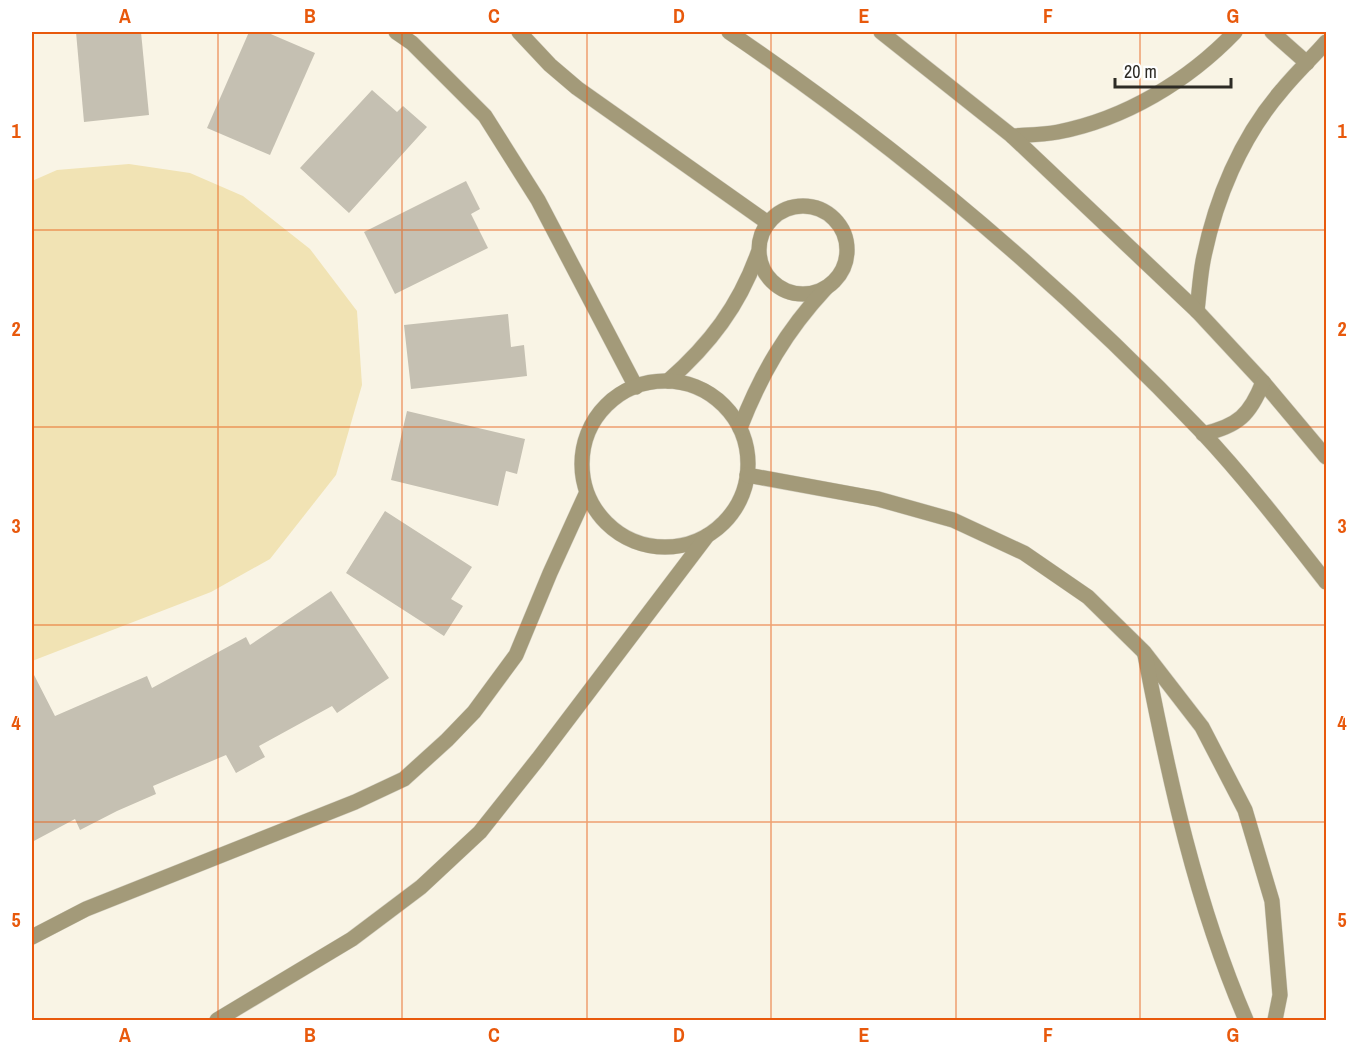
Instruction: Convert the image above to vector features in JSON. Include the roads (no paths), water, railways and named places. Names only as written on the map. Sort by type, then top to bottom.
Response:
[{"type":"street","points":[[396,32],[412,43],[485,116],[538,200],[636,387]]},
{"type":"street","points":[[519,32],[550,65],[577,88],[768,223]]},
{"type":"street","points":[[729,32],[798,78],[906,160],[1010,248],[1110,340],[1203,434],[1326,582]]},
{"type":"street","points":[[881,32],[1012,136],[1197,311],[1263,382],[1326,456]]},
{"type":"street","points":[[1012,136],[1058,133],[1103,120],[1147,100],[1187,75],[1235,32]]},
{"type":"street","points":[[1272,32],[1308,63]]},
{"type":"street","points":[[1197,311],[1203,262],[1214,215],[1232,171],[1254,129],[1281,91],[1326,42]]},
{"type":"street","points":[[668,381],[692,360],[714,335],[732,309],[748,280],[768,223],[791,207],[818,208],[830,215],[840,225],[846,238],[847,252],[844,265],[838,277],[804,311],[767,367],[740,428]]},
{"type":"street","points":[[759,250],[761,265],[770,279],[782,288],[797,293],[813,292],[827,286]]},
{"type":"street","points":[[217,1020],[352,939],[421,887],[480,832],[707,536],[727,520],[740,499],[747,475],[747,451],[740,428],[727,410],[710,395],[690,385],[668,381],[636,387],[616,397],[601,412],[589,430],[582,451],[582,473],[586,494],[601,519],[624,537],[651,547],[680,546],[707,536]]},
{"type":"street","points":[[1203,434],[1223,429],[1241,418],[1255,402],[1263,382]]},
{"type":"street","points":[[747,475],[878,500],[953,520],[1024,553],[1088,597],[1144,652],[1202,727],[1245,810],[1272,901],[1280,995],[1275,1020]]},
{"type":"street","points":[[32,937],[86,909],[355,802],[404,779],[474,712],[516,655],[586,494]]},
{"type":"street","points":[[1144,652],[1162,745],[1191,862],[1227,977],[1246,1020]]}]
